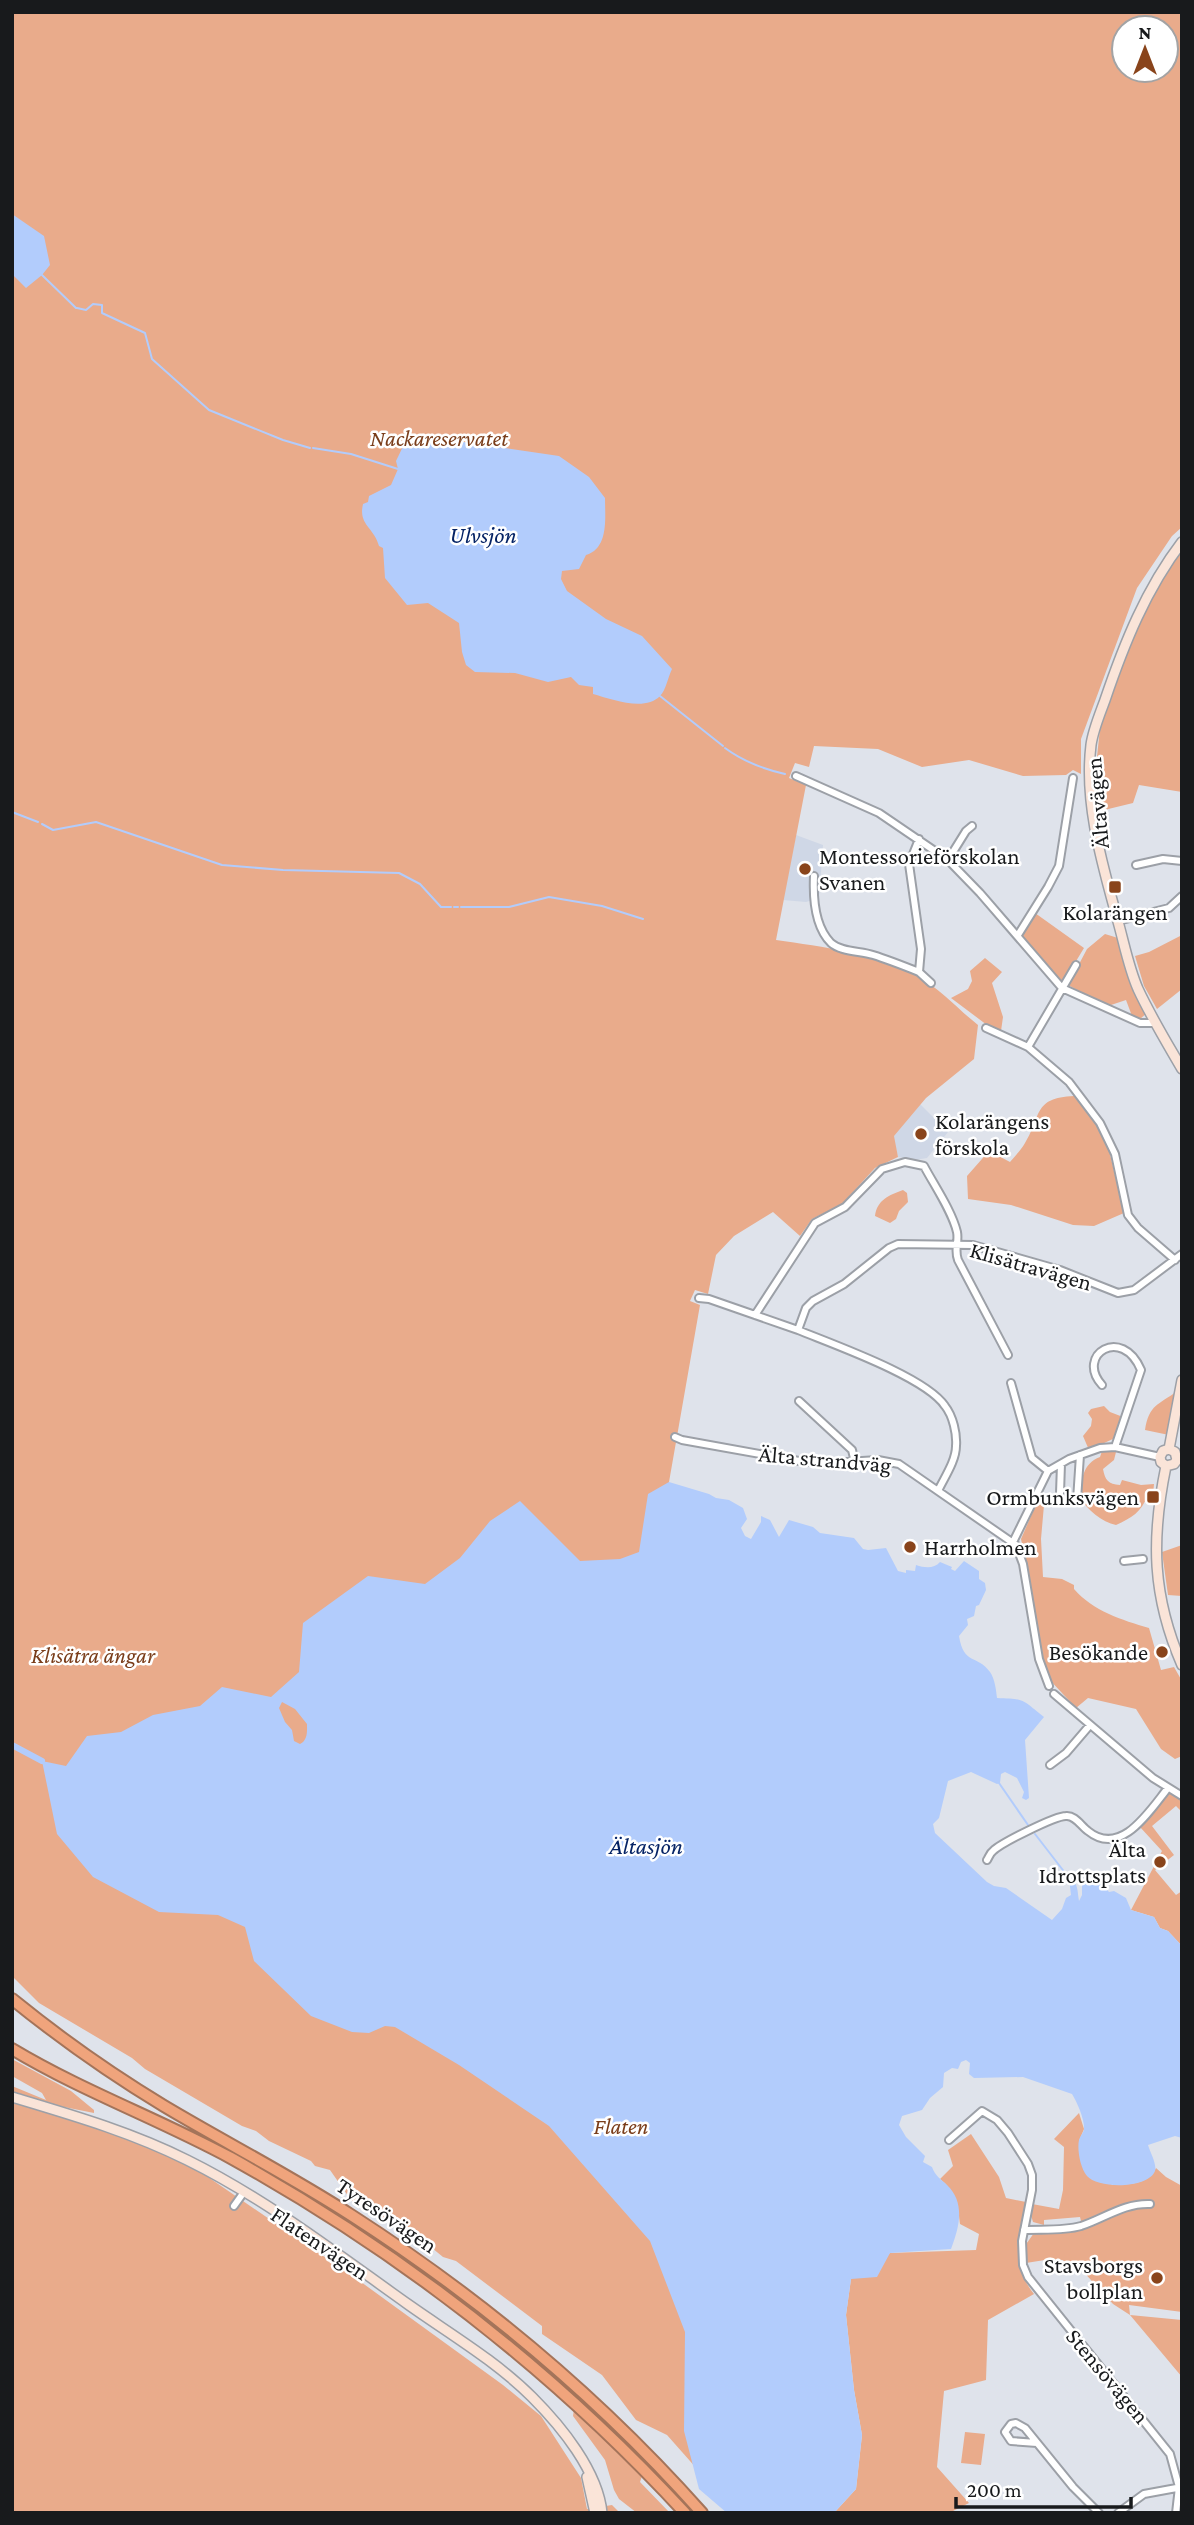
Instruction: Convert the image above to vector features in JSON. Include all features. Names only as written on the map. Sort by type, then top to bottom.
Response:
[{"type":"highway","name":"Tyresövägen","points":[[12,1999],[134,2088],[314,2192],[387,2239],[461,2292],[589,2399],[702,2513]]},
{"type":"highway","name":"Tyresövägen","points":[[12,2049],[227,2156],[308,2203],[408,2268],[484,2325],[567,2395],[685,2513]]},
{"type":"main road","name":"Ältavägen","points":[[1182,542],[1136,619],[1111,684],[1091,746],[1090,785],[1094,822],[1131,970],[1182,1069]]},
{"type":"main road","points":[[1169,1449],[1182,1380]]},
{"type":"main road","points":[[1169,1449],[1175,1452],[1179,1460],[1166,1466],[1160,1457],[1163,1451],[1169,1449]]},
{"type":"main road","points":[[1166,1466],[1156,1520],[1156,1566],[1162,1601],[1182,1665]]},
{"type":"main road","name":"Flatenvägen","points":[[12,2097],[112,2128],[188,2160],[244,2192],[331,2249],[507,2375],[544,2410],[581,2459],[597,2489],[602,2513]]},
{"type":"main road","name":"Flatenvägen","points":[[581,2459],[595,2513]]},
{"type":"street","points":[[796,776],[879,813],[948,860],[1018,935],[1062,988],[1139,1023],[1156,1023]]},
{"type":"street","points":[[1018,935],[1059,866],[1073,778]]},
{"type":"street","points":[[948,860],[972,826]]},
{"type":"street","points":[[919,839],[909,864],[921,949],[919,972]]},
{"type":"street","points":[[1136,864],[1163,859],[1182,861]]},
{"type":"street","points":[[814,876],[813,897],[820,923],[831,943],[919,972],[931,983]]},
{"type":"street","points":[[1118,921],[1169,908],[1182,896]]},
{"type":"street","points":[[1028,1047],[1076,965]]},
{"type":"street","points":[[986,1028],[1028,1047],[1061,1073],[1100,1123],[1115,1154],[1128,1215],[1138,1228],[1175,1259]]},
{"type":"street","points":[[755,1315],[815,1223],[845,1207],[875,1174],[905,1162],[925,1166],[957,1233],[955,1253],[1008,1355]]},
{"type":"street","name":"Klisätravägen","points":[[798,1330],[806,1308],[813,1301],[844,1284],[889,1248],[898,1244],[972,1245],[1060,1270],[1118,1293],[1134,1290],[1182,1254]]},
{"type":"street","points":[[699,1298],[709,1299],[798,1330],[862,1355],[936,1395],[947,1407],[956,1435],[956,1451],[939,1491]]},
{"type":"street","points":[[1102,1385],[1097,1380],[1094,1366],[1104,1349],[1120,1346],[1137,1360],[1141,1370],[1140,1377],[1115,1447]]},
{"type":"street","points":[[1011,1383],[1032,1458],[1048,1471]]},
{"type":"street","points":[[799,1401],[852,1450],[855,1462]]},
{"type":"street","name":"Älta strandväg","points":[[675,1437],[799,1461],[878,1460],[899,1464],[1013,1542]]},
{"type":"street","points":[[1049,1686],[1039,1659],[1021,1555],[1013,1542],[1048,1471],[1100,1448],[1115,1447],[1160,1457]]},
{"type":"street","points":[[1077,1500],[1080,1455]]},
{"type":"street","points":[[1060,1493],[1061,1464]]},
{"type":"street","points":[[1125,1561],[1143,1559]]},
{"type":"street","points":[[1054,1693],[1168,1788],[1182,1796]]},
{"type":"street","points":[[1050,1765],[1066,1754],[1090,1725]]},
{"type":"street","points":[[988,1860],[993,1850],[1052,1819],[1065,1816],[1072,1817],[1094,1835],[1111,1838],[1125,1834],[1134,1830],[1168,1788]]},
{"type":"street","name":"Stensövägen","points":[[949,2140],[982,2111],[997,2120],[1028,2164],[1032,2175],[1032,2190],[1021,2253],[1028,2277],[1170,2454],[1180,2487],[1176,2513]]},
{"type":"street","points":[[234,2206],[244,2192]]},
{"type":"street","points":[[1024,2230],[1078,2227],[1122,2208],[1150,2204]]},
{"type":"street","points":[[1037,2444],[1011,2441],[1006,2432],[1011,2424],[1016,2423],[1026,2428],[1098,2513]]},
{"type":"street","points":[[1118,2513],[1144,2494],[1180,2487]]},
{"type":"shaded area","name":"Montessorieförskolan Svanen","points":[[796,835],[823,845],[819,898],[806,902],[783,900]]},
{"type":"shaded area","name":"Kolarängens förskola","points":[[920,1104],[948,1132],[927,1158],[915,1160],[898,1157],[893,1136]]},
{"type":"green space","name":"Nackareservatet","points":[[12,12],[1182,12],[1182,527],[1172,536],[1137,588],[1081,739],[1081,774],[1073,770],[1066,775],[1023,776],[969,760],[922,767],[878,749],[814,746],[809,767],[795,763],[789,778],[806,785],[776,940],[831,948],[867,957],[919,977],[978,1025],[974,1059],[926,1098],[894,1136],[898,1157],[875,1168],[842,1204],[812,1219],[800,1236],[773,1212],[734,1236],[716,1255],[708,1294],[695,1290],[690,1301],[700,1305],[669,1482],[736,2513],[667,2435],[636,2420],[602,2375],[542,2334],[542,2326],[456,2261],[443,2257],[421,2239],[351,2200],[330,2170],[315,2166],[311,2161],[242,2126],[39,2003],[12,1976]]},
{"type":"green space","points":[[1182,546],[1182,792],[1139,785],[1133,803],[1096,812],[1095,776],[1100,728],[1127,651],[1157,584]]},
{"type":"green space","points":[[1035,913],[1084,948],[1064,981],[1059,980],[1022,936]]},
{"type":"green space","points":[[1105,934],[1118,938],[1132,986],[1147,1013],[1140,1019],[1132,1016],[1126,1000],[1108,1006],[1068,985],[1087,949]]},
{"type":"green space","points":[[1182,935],[1182,989],[1157,1009],[1144,986],[1135,956]]},
{"type":"green space","points":[[985,958],[1002,972],[992,983],[1003,1017],[1001,1031],[987,1025],[951,998],[968,989],[972,981],[970,971]]},
{"type":"green space","points":[[1074,1096],[1095,1123],[1108,1146],[1124,1213],[1094,1226],[1073,1225],[1011,1205],[968,1199],[967,1176],[989,1151],[1010,1162],[1025,1143],[1040,1110],[1051,1100]]},
{"type":"green space","points":[[903,1190],[907,1193],[908,1202],[899,1211],[896,1219],[890,1223],[875,1216],[881,1202]]},
{"type":"green space","points":[[1177,1391],[1169,1435],[1145,1430],[1152,1410]]},
{"type":"green space","points":[[1104,1406],[1110,1412],[1123,1417],[1115,1438],[1089,1450],[1083,1436],[1091,1426],[1092,1419],[1088,1413],[1091,1409]]},
{"type":"green space","points":[[1102,1451],[1116,1452],[1114,1460],[1103,1469],[1110,1482],[1120,1485],[1122,1480],[1141,1485],[1154,1484],[1153,1495],[1147,1496],[1139,1510],[1131,1517],[1116,1525],[1095,1515],[1080,1497],[1086,1468],[1100,1457]]},
{"type":"green space","points":[[1037,1502],[1044,1505],[1041,1539],[1043,1577],[1062,1579],[1074,1585],[1074,1589],[1082,1597],[1099,1609],[1149,1628],[1161,1670],[1174,1667],[1182,1681],[1182,1756],[1175,1759],[1161,1749],[1136,1709],[1088,1698],[1076,1708],[1048,1678],[1038,1649],[1021,1539]]},
{"type":"green space","points":[[1182,1545],[1182,1596],[1168,1595],[1162,1552]]},
{"type":"green space","name":"Älta Idrottsplats","points":[[1172,1790],[1182,1796],[1182,1812],[1176,1806],[1152,1826],[1174,1855],[1155,1870],[1176,1895],[1182,1891],[1182,1946],[1168,1931],[1160,1928],[1154,1917],[1131,1910],[1162,1851],[1140,1827]]},
{"type":"green space","points":[[12,2059],[71,2091],[94,2110],[94,2113],[54,2105],[192,2166],[361,2282],[503,2385],[541,2416],[581,2478],[587,2509],[612,2505],[620,2513],[12,2513],[12,2086],[46,2100],[42,2093],[12,2076]]},
{"type":"green space","points":[[1079,2113],[1084,2129],[1079,2141],[1112,2185],[1143,2181],[1153,2174],[1156,2168],[1182,2186],[1182,2312],[1129,2305],[1130,2315],[1113,2304],[1080,2268],[1062,2260],[1026,2263],[1024,2247],[1034,2233],[1083,2229],[1080,2217],[1044,2220],[1044,2225],[1033,2222],[1030,2212],[1032,2204],[1059,2209],[1063,2190],[1064,2147],[1054,2139]]},
{"type":"green space","points":[[971,2134],[999,2177],[1006,2198],[1026,2202],[1019,2250],[1022,2272],[1034,2294],[988,2320],[986,2380],[944,2391],[937,2467],[969,2503],[949,2513],[834,2513],[856,2489],[862,2435],[846,2315],[851,2279],[890,2253],[976,2250],[979,2234],[960,2224],[955,2199],[940,2179],[953,2166],[948,2150]]},
{"type":"green space","points":[[1130,2315],[1182,2320],[1182,2377]]},
{"type":"green space","points":[[574,2409],[642,2476],[640,2482],[670,2513],[637,2513],[619,2499],[605,2460],[573,2416]]},
{"type":"green space","points":[[965,2432],[985,2434],[981,2465],[961,2463]]},
{"type":"water","points":[[12,214],[44,236],[50,265],[26,288],[12,274]]},
{"type":"water","name":"Ulvsjön","points":[[409,434],[559,456],[589,477],[605,498],[602,539],[599,546],[586,555],[579,569],[562,571],[561,579],[567,591],[606,619],[642,636],[672,669],[660,696],[646,703],[628,703],[593,694],[593,687],[579,685],[571,677],[548,682],[515,673],[475,672],[466,665],[459,623],[428,603],[407,605],[385,578],[383,548],[379,546],[365,522],[362,511],[369,496],[391,485],[398,469],[396,461]]},
{"type":"water","name":"Ältasjön","points":[[669,1482],[729,1500],[743,1508],[747,1519],[741,1528],[745,1536],[751,1539],[761,1522],[761,1516],[770,1520],[779,1537],[789,1520],[813,1527],[820,1533],[854,1538],[863,1549],[886,1548],[898,1571],[906,1573],[906,1570],[915,1571],[916,1565],[929,1567],[940,1562],[955,1571],[964,1561],[979,1571],[979,1579],[985,1583],[986,1590],[976,1606],[974,1616],[967,1619],[968,1625],[959,1636],[964,1652],[990,1672],[997,1698],[1024,1702],[1044,1717],[1025,1740],[1029,1798],[1022,1798],[1024,1792],[1017,1778],[1005,1772],[1001,1774],[1000,1783],[997,1784],[971,1772],[948,1781],[939,1818],[933,1824],[935,1833],[987,1882],[1006,1888],[1052,1920],[1062,1909],[1066,1898],[1071,1895],[1069,1878],[1076,1885],[1079,1901],[1082,1895],[1082,1879],[1090,1878],[1101,1883],[1109,1892],[1114,1891],[1126,1898],[1131,1910],[1154,1917],[1160,1928],[1168,1931],[1182,1946],[1182,2138],[1175,2136],[1148,2145],[1155,2168],[1151,2177],[1122,2185],[1093,2180],[1085,2173],[1080,2158],[1078,2144],[1084,2126],[1072,2094],[1023,2077],[974,2078],[969,2074],[970,2063],[966,2060],[961,2062],[958,2069],[952,2068],[944,2073],[943,2087],[930,2098],[922,2110],[902,2116],[899,2125],[906,2137],[925,2156],[923,2162],[932,2167],[953,2192],[959,2208],[958,2224],[951,2249],[890,2253],[877,2277],[851,2279],[846,2315],[862,2435],[856,2489],[834,2513],[727,2513],[699,2489],[684,2431],[685,2332],[650,2241],[549,2126],[459,2065],[395,2027],[385,2026],[369,2033],[352,2032],[311,2016],[254,1961],[245,1927],[218,1915],[159,1912],[93,1877],[57,1834],[42,1761],[66,1766],[87,1736],[121,1732],[153,1715],[200,1706],[222,1687],[271,1697],[299,1672],[303,1623],[368,1576],[425,1584],[460,1558],[490,1521],[520,1501],[580,1561],[620,1559],[639,1552],[648,1494]],"holes":[[[282,1702],[295,1709],[307,1724],[306,1738],[300,1744],[294,1741],[292,1730],[279,1708]]]},
{"type":"waterway","points":[[42,275],[76,308]]},
{"type":"waterway","points":[[77,308],[86,310],[93,304],[102,305],[102,313],[145,333],[152,359],[209,410],[310,448]]},
{"type":"waterway","points":[[313,448],[351,454],[398,469]]},
{"type":"waterway","points":[[660,696],[723,746]]},
{"type":"waterway","points":[[725,748],[754,764],[785,774]]},
{"type":"waterway","points":[[12,812],[38,822]]},
{"type":"waterway","points":[[42,824],[53,830],[96,822],[222,865],[283,870],[399,873],[420,884],[441,907],[451,907]]},
{"type":"waterway","points":[[461,907],[509,907],[549,897],[602,906],[643,919]]},
{"type":"waterway","points":[[12,1745],[42,1761]]},
{"type":"waterway","points":[[999,1783],[1028,1825]]},
{"type":"waterway","points":[[1035,1834],[1069,1878]]},
{"type":"place","name":"Montessorieförskolan Svanen","points":[[805,869]]},
{"type":"place","name":"Kolarängen","points":[[1115,887]]},
{"type":"place","name":"Kolarängens förskola","points":[[921,1134]]},
{"type":"place","name":"Ormbunksvägen","points":[[1153,1497]]},
{"type":"place","name":"Harrholmen","points":[[910,1547]]},
{"type":"place","name":"Besökande","points":[[1162,1652]]},
{"type":"place","name":"Älta Idrottsplats","points":[[1160,1862]]},
{"type":"place","name":"Stavsborgs bollplan","points":[[1157,2278]]},
{"type":"park label","name":"Klisätra ängar","points":[[93,1655]]},
{"type":"park label","name":"Flaten","points":[[621,2126]]}]
